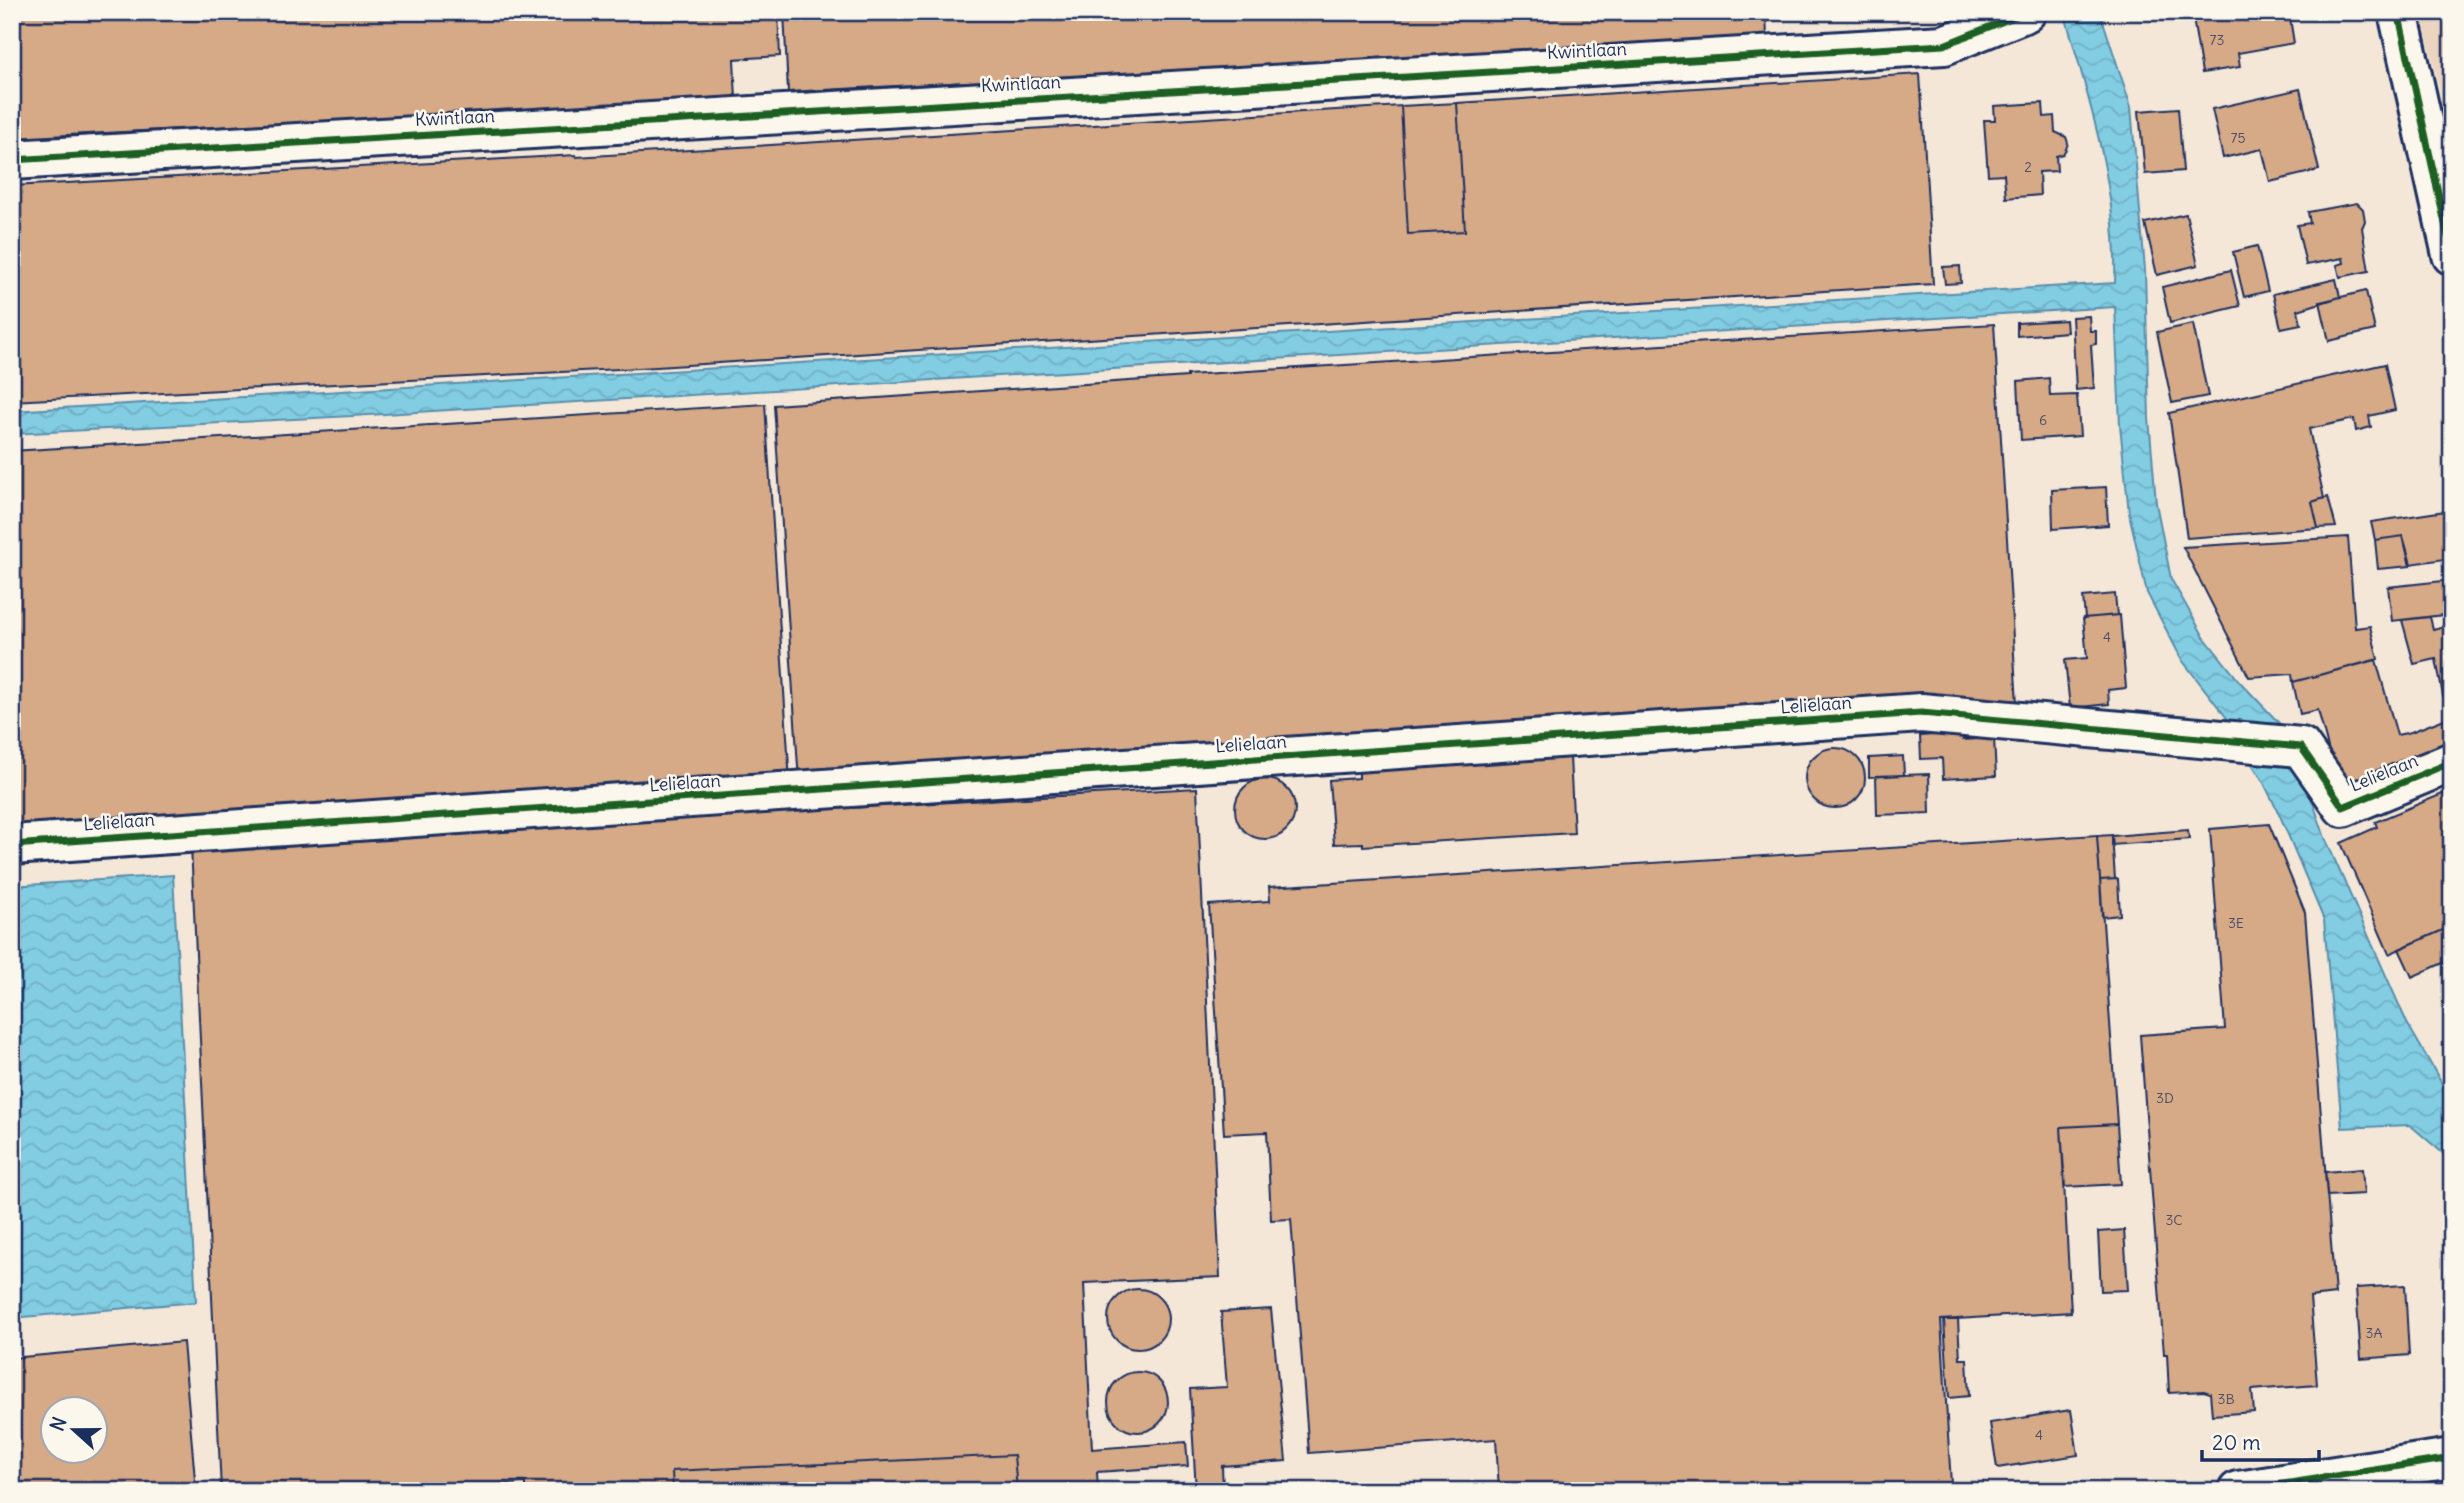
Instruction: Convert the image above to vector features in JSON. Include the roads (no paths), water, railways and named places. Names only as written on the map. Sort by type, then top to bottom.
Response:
[{"type":"street","name":"Kwintlaan","points":[[12,160],[1944,45],[2026,12]]},
{"type":"street","points":[[2398,12],[2452,255]]},
{"type":"street","name":"Lelielaan","points":[[12,845],[1921,713],[2301,747],[2343,807],[2452,762]]},
{"type":"street","points":[[2238,1491],[2452,1458]]},
{"type":"water","points":[[2064,12],[2100,12],[2131,107],[2145,270],[2149,418],[2156,503],[2171,579],[2204,637],[2240,682],[2282,726],[2301,767],[2325,838],[2407,1023],[2452,1101],[2452,1161],[2410,1125],[2342,1128],[2324,920],[2263,781],[2233,726],[2182,660],[2147,593],[2129,513],[2120,425],[2115,307],[352,416],[12,434],[12,411],[2115,283],[2115,248],[2107,180],[2092,112]]},
{"type":"water","points":[[173,875],[196,1302],[12,1318],[12,886]]},
{"type":"water","points":[[2452,1476],[2452,1491],[2345,1491]]}]
